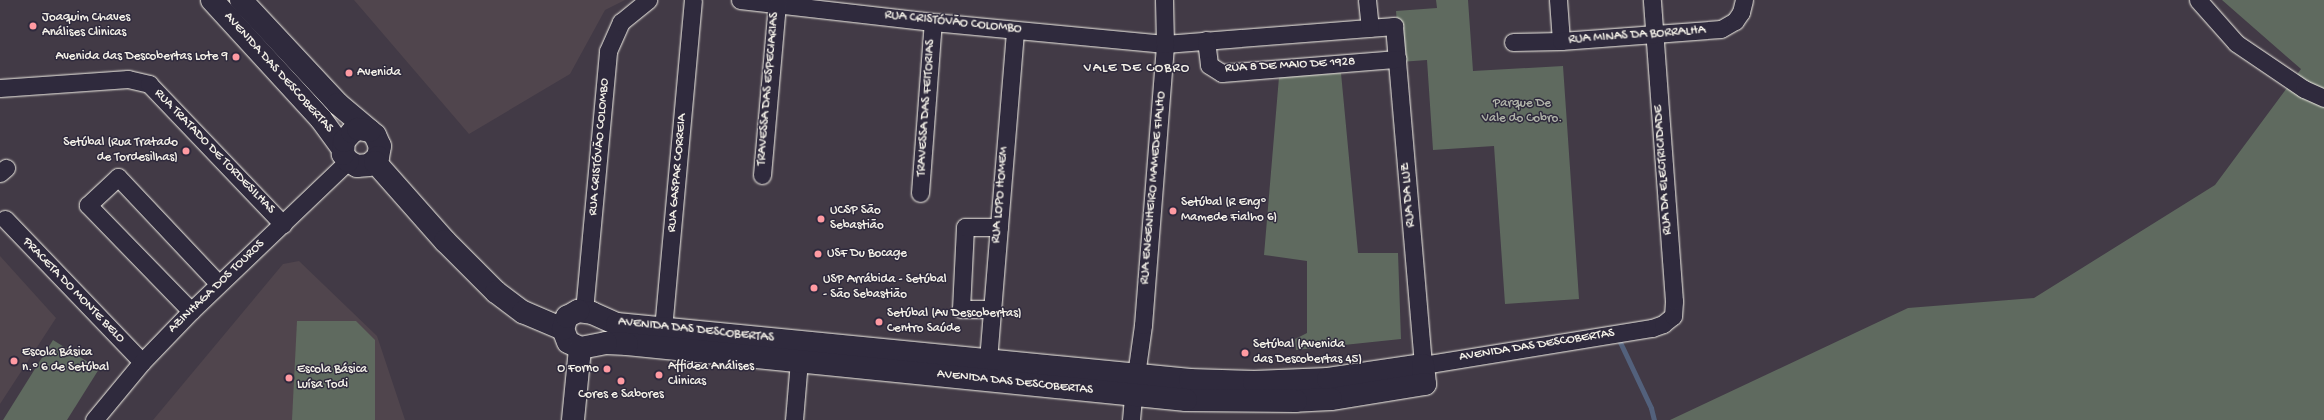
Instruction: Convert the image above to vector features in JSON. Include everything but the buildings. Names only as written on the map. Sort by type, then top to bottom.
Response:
[{"type":"street","name":"AVENIDA DAS DESCOBERTAS","points":[[212,0],[321,119],[345,154]]},
{"type":"street","name":"AVENIDA DAS DESCOBERTAS","points":[[241,0],[338,104],[375,135],[380,146],[375,162]]},
{"type":"street","name":"RUA CRISTÓVÃO COLOMBO","points":[[588,312],[608,51],[621,22],[648,0]]},
{"type":"street","name":"RUA GASPAR CORREIA","points":[[662,337],[693,0]]},
{"type":"street","name":"RUA CRISTÓVÃO COLOMBO","points":[[740,0],[933,22],[1165,44]]},
{"type":"street","name":"RUA ENGENHEIRO MAMEDE FIALHO","points":[[1131,420],[1143,325],[1165,44],[1164,0]]},
{"type":"street","points":[[1165,44],[1370,28],[1367,0]]},
{"type":"street","points":[[1558,0],[1561,41]]},
{"type":"street","name":"RUA DA ELECTRICIDADE","points":[[1652,0],[1674,310],[1668,321],[1652,328]]},
{"type":"street","name":"RUA MINAS DA BORRALHA","points":[[1513,42],[1561,41],[1721,29],[1729,26],[1741,12],[1744,0]]},
{"type":"street","points":[[2198,0],[2236,43],[2304,89],[2324,98]]},
{"type":"street","name":"TRAVESSA DAS ESPECIARIAS","points":[[762,175],[777,4]]},
{"type":"street","name":"TRAVESSA DAS FEITORIAS","points":[[920,193],[933,22]]},
{"type":"street","name":"RUA DA LUZ","points":[[1370,28],[1394,26],[1423,365]]},
{"type":"street","name":"RUA LOPO HOMEM","points":[[988,360],[1015,30]]},
{"type":"street","name":"RUA 8 DE MAIO DE 1928","points":[[1206,40],[1209,65],[1222,73],[1397,59]]},
{"type":"street","name":"RUA TRATADO DE TORDESILHAS","points":[[0,88],[128,79],[149,84],[283,224]]},
{"type":"street","name":"AVENIDA DAS DESCOBERTAS","points":[[345,154],[344,141],[352,132],[358,129],[370,131]]},
{"type":"street","points":[[345,154],[357,166],[369,165],[375,162],[445,241],[496,292],[523,312],[563,329]]},
{"type":"street","name":"AZINHAGA DOS TOUROS","points":[[94,420],[142,362],[218,283],[283,224],[345,154]]},
{"type":"street","points":[[191,311],[88,205],[118,177],[218,283]]},
{"type":"street","name":"PRACETA DO MONTE BELO","points":[[5,219],[142,362]]},
{"type":"street","points":[[992,309],[961,309],[966,227],[999,227]]},
{"type":"street","points":[[573,420],[583,348],[568,342],[563,329],[567,317],[578,311],[588,312]]},
{"type":"street","name":"AVENIDA DAS DESCOBERTAS","points":[[588,312],[617,324],[662,337],[799,361],[1135,385]]},
{"type":"street","name":"AVENIDA DAS DESCOBERTAS","points":[[583,348],[597,341],[601,330],[597,318],[588,312]]},
{"type":"street","name":"AVENIDA DAS DESCOBERTAS","points":[[583,348],[606,343],[662,337],[988,360],[1235,403],[1331,399],[1425,384],[1423,365],[1652,328]]},
{"type":"street","points":[[794,420],[799,361]]},
{"type":"shaded area","points":[[354,0],[625,0],[605,10],[570,74],[469,134]]},
{"type":"shaded area","name":"Escola Básica n.º 6 de Setúbal","points":[[0,256],[56,318],[0,404]]},
{"type":"shaded area","name":"Escola Básica Luísa Todi","points":[[299,261],[377,336],[405,420],[153,420],[283,264]]},
{"type":"green space","name":"Parque De Vale do Cobro.","points":[[1436,0],[1468,0],[1473,71],[1563,66],[1579,299],[1505,304],[1494,146],[1433,150],[1427,60],[1400,62],[1396,11],[1437,8]]},
{"type":"green space","points":[[2222,0],[2324,0],[2324,420],[1670,420],[1908,308],[2034,298],[2215,185],[2301,69]]},
{"type":"green space","points":[[1341,73],[1358,253],[1398,253],[1401,339],[1296,350],[1295,339],[1307,333],[1307,261],[1264,255],[1279,77]]},
{"type":"green space","points":[[297,321],[356,321],[375,340],[375,420],[292,420]]},
{"type":"green space","points":[[53,340],[99,369],[67,420],[3,420]]},
{"type":"waterway","points":[[1620,342],[1651,408],[1654,420]]},
{"type":"place","name":"Joaquim Chaves Análises Clinicas","points":[[33,26]]},
{"type":"place","name":"Avenida das Descobertas Lote 9","points":[[236,57]]},
{"type":"place","name":"Avenida","points":[[349,73]]},
{"type":"place","name":"Setúbal (Rua Tratado de Tordesilhas)","points":[[186,151]]},
{"type":"place","name":"Setúbal (R Engº Mamede Fialho 6)","points":[[1173,211]]},
{"type":"place","name":"UCSP São Sebastião","points":[[821,219]]},
{"type":"place","name":"USF Du Bocage","points":[[818,254]]},
{"type":"place","name":"USP Arrábida - Setúbal - São Sebastião","points":[[814,288]]},
{"type":"place","name":"Setúbal (Av Descobertas) Centro Saúde","points":[[879,322]]},
{"type":"place","name":"Setúbal (Avenida das Descobertas 45)","points":[[1245,353]]},
{"type":"place","name":"Escola Básica n.º 6 de Setúbal","points":[[14,361]]},
{"type":"place","name":"O Forno","points":[[607,369]]},
{"type":"place","name":"Affidea Análises Clinicas","points":[[659,375]]},
{"type":"place","name":"Escola Básica Luísa Todi","points":[[289,378]]},
{"type":"place","name":"Cores e Sabores","points":[[621,381]]},
{"type":"district","name":"VALE DE COBRO","points":[[1137,69]]}]
